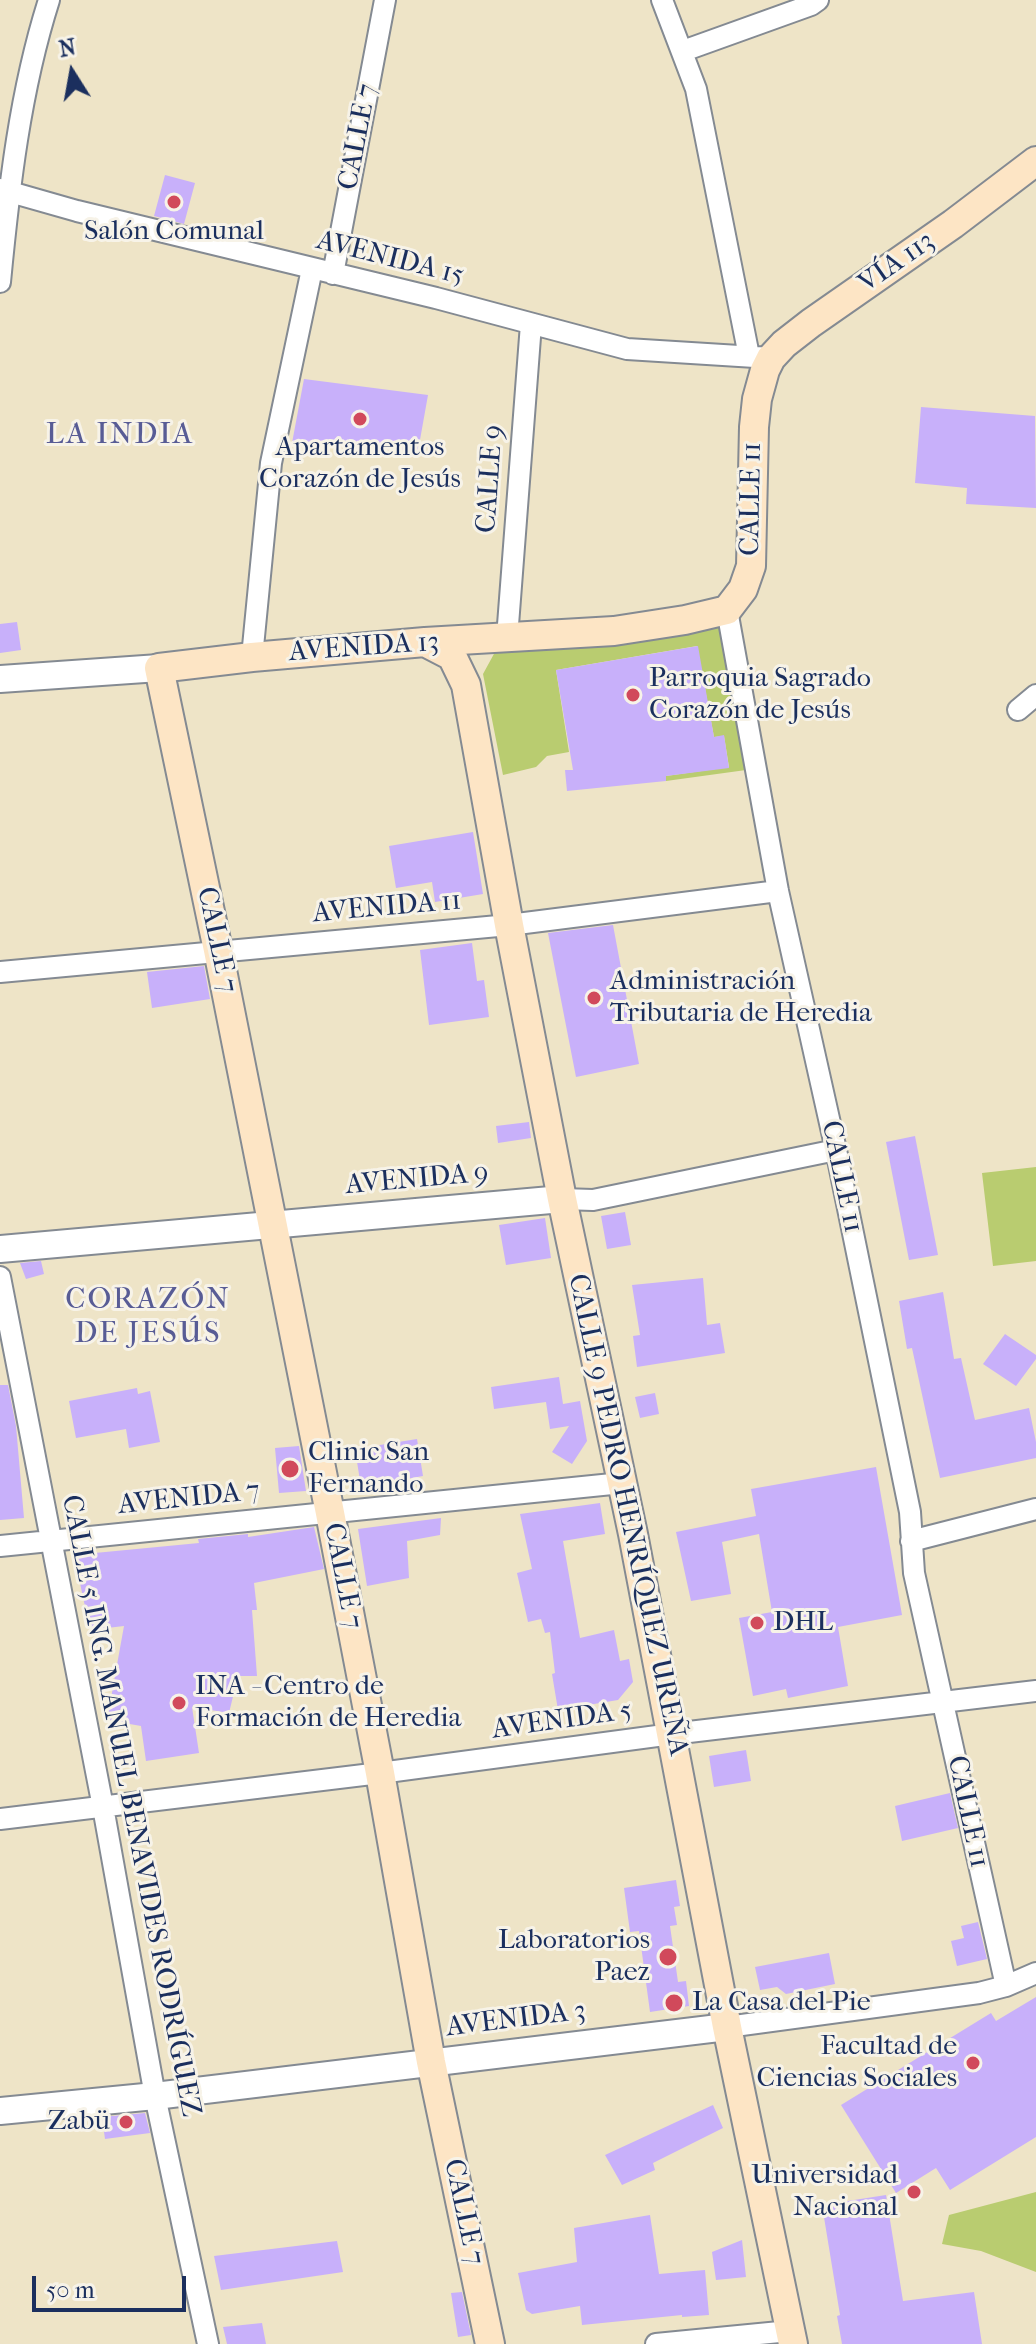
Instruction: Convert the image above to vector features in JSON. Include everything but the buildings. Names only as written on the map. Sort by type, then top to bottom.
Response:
[{"type":"main road","name":"VÍA 113","points":[[761,361],[1036,161]]},
{"type":"main road","name":"CALLE 11","points":[[727,610],[743,589],[751,566],[754,427],[761,361]]},
{"type":"main road","name":"AVENIDA 13","points":[[159,668],[425,642],[614,631],[727,610]]},
{"type":"main road","points":[[466,685],[474,661],[483,647],[507,638]]},
{"type":"main road","name":"CALLE 9 PEDRO HENRÍQUEZ UREÑA","points":[[425,642],[452,656],[466,685],[562,1199],[622,1483],[727,2027],[792,2338]]},
{"type":"main road","name":"CALLE 7","points":[[159,668],[330,1513],[431,2062],[490,2344]]},
{"type":"street","points":[[0,282],[4,191],[36,41],[49,0]]},
{"type":"street","name":"CALLE 7","points":[[333,274],[385,0]]},
{"type":"street","name":"CALLE 11","points":[[662,0],[696,89],[761,361]]},
{"type":"street","points":[[683,51],[818,0]]},
{"type":"street","name":"AVENIDA 15","points":[[4,191],[436,298],[627,349],[761,361]]},
{"type":"street","points":[[252,657],[271,463],[312,269]]},
{"type":"street","name":"CALLE 9","points":[[507,638],[531,324]]},
{"type":"street","name":"CALLE 11","points":[[727,610],[778,891],[836,1150],[910,1512],[914,1573],[1006,1986]]},
{"type":"street","name":"AVENIDA 13","points":[[0,679],[159,668]]},
{"type":"street","points":[[1018,710],[1036,695]]},
{"type":"street","name":"AVENIDA 11","points":[[0,972],[509,925],[778,891]]},
{"type":"street","name":"AVENIDA 9","points":[[0,1249],[562,1199],[593,1200],[836,1150]]},
{"type":"street","name":"CALLE 5 ING. MANUEL BENAVIDES RODRÍGUEZ","points":[[0,1277],[103,1807],[155,2096],[208,2344]]},
{"type":"street","name":"AVENIDA 7","points":[[0,1546],[622,1483]]},
{"type":"street","points":[[911,1541],[1036,1509]]},
{"type":"street","name":"AVENIDA 5","points":[[0,1819],[1036,1691]]},
{"type":"street","name":"AVENIDA 3","points":[[0,2111],[155,2096],[727,2027],[979,1993],[1036,1973]]},
{"type":"street","points":[[656,2344],[792,2338]]},
{"type":"green space","points":[[724,622],[746,770],[666,781],[666,776],[729,767],[724,736],[714,737],[697,646],[556,670],[569,752],[547,756],[536,767],[503,775],[483,674],[495,652]]},
{"type":"green space","points":[[1036,1167],[1036,1261],[993,1266],[982,1173]]},
{"type":"green space","points":[[1036,2192],[1036,2272],[981,2251],[942,2244],[949,2215]]},
{"type":"place","name":"Salón Comunal","points":[[174,202]]},
{"type":"place","name":"Apartamentos Corazón de Jesús","points":[[360,419]]},
{"type":"place","name":"Parroquia Sagrado Corazón de Jesús","points":[[633,695]]},
{"type":"place","name":"Administración Tributaria de Heredia","points":[[594,998]]},
{"type":"place","name":"Clinic San Fernando","points":[[290,1469]]},
{"type":"place","name":"DHL","points":[[757,1623]]},
{"type":"place","name":"INA - Centro de Formación de Heredia","points":[[179,1703]]},
{"type":"place","name":"Laboratorios Paez","points":[[668,1957]]},
{"type":"place","name":"La Casa del Pie","points":[[674,2003]]},
{"type":"place","name":"Facultad de Ciencias Sociales","points":[[973,2063]]},
{"type":"place","name":"Zabü","points":[[126,2122]]},
{"type":"place","name":"Universidad Nacional","points":[[914,2192]]},
{"type":"district","name":"LA INDIA","points":[[120,436]]},
{"type":"district","name":"CORAZÓN DE JESÚS","points":[[148,1318]]}]
